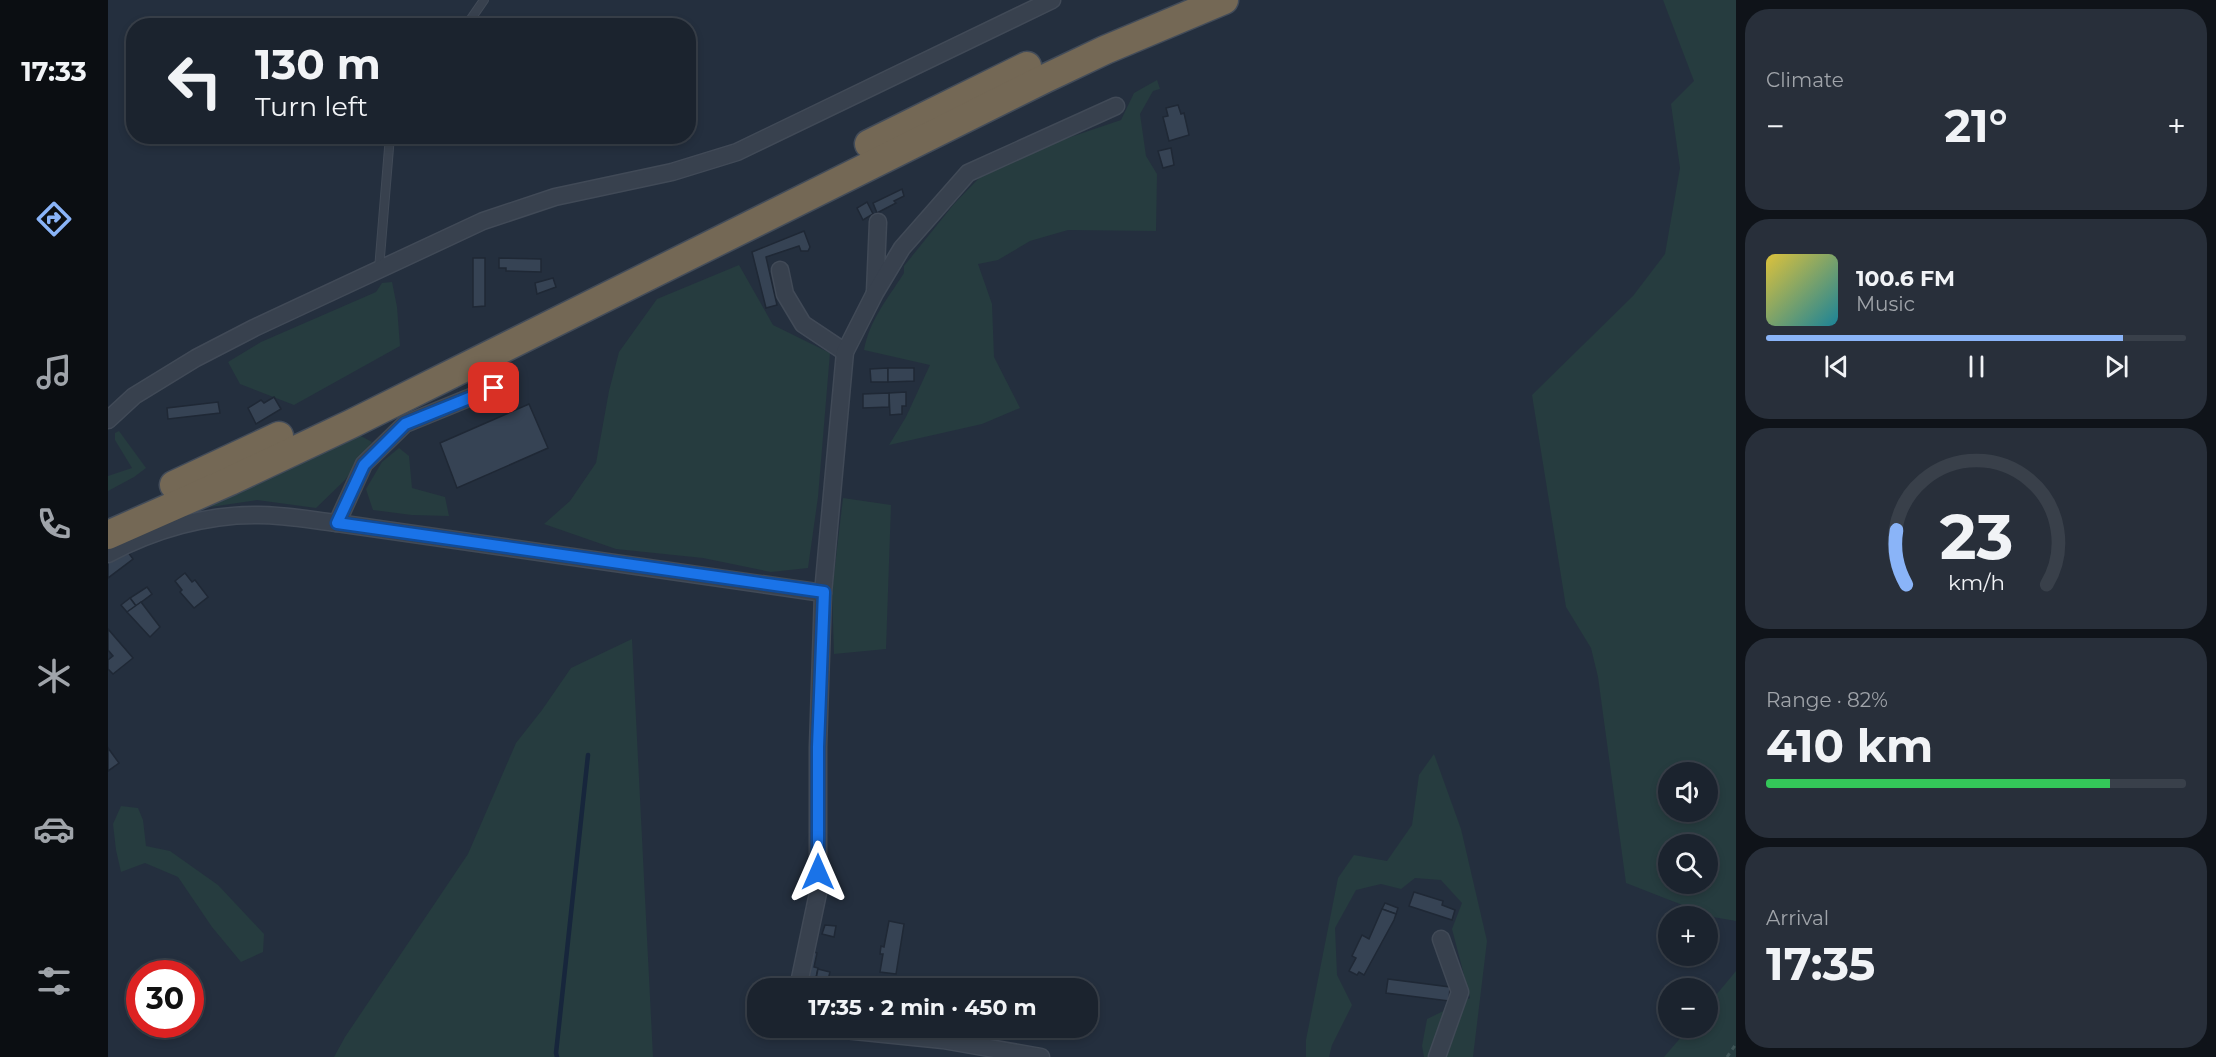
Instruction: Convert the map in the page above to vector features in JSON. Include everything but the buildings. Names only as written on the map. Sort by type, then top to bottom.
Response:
[{"type":"highway","points":[[108,513],[325,415],[1082,39],[1173,0]]},
{"type":"highway","points":[[108,535],[351,424],[1044,79],[1105,50],[1224,0]]},
{"type":"street","points":[[108,420],[134,396],[196,358],[254,328],[483,221],[555,197],[672,172],[737,152],[1052,0]]},
{"type":"street","points":[[800,978],[818,892],[818,747],[824,592],[845,352],[875,293],[902,248],[968,173],[1116,106]]},
{"type":"street","points":[[875,293],[878,222]]},
{"type":"street","points":[[780,270],[785,294],[803,324],[845,352]]},
{"type":"street","points":[[337,523],[364,465],[405,424],[494,388]]},
{"type":"street","points":[[108,554],[169,529],[220,516],[260,515],[337,523],[824,592]]},
{"type":"street","points":[[1437,1057],[1460,992],[1441,939]]},
{"type":"street","points":[[924,1038],[1041,1057]]},
{"type":"lane","points":[[472,18],[484,0]]},
{"type":"lane","points":[[380,269],[389,144]]},
{"type":"path","points":[[1727,1057],[1736,1044]]},
{"type":"green space","points":[[1663,0],[1736,0],[1736,921],[1718,918],[1718,906],[1685,906],[1626,883],[1598,677],[1591,648],[1566,607],[1532,395],[1633,296],[1665,254],[1680,168],[1671,104],[1694,81]]},
{"type":"green space","points":[[1157,80],[1160,89],[1153,91],[1140,114],[1146,156],[1157,174],[1156,231],[1068,230],[1030,241],[998,260],[978,264],[992,304],[994,357],[1020,408],[982,424],[889,445],[906,417],[930,365],[864,350],[870,329],[904,273],[904,266],[954,204],[982,175],[1047,145],[1121,120],[1134,93]]},
{"type":"green space","points":[[739,265],[773,325],[830,353],[818,497],[808,568],[771,572],[703,558],[616,549],[544,524],[570,501],[596,463],[609,391],[619,352],[657,299]]},
{"type":"green space","points":[[392,282],[397,307],[400,346],[294,405],[240,384],[228,362],[261,342],[376,292],[382,283]]},
{"type":"green space","points":[[119,431],[146,468],[108,491],[108,476],[132,468],[115,440],[115,433]]},
{"type":"green space","points":[[359,435],[372,442],[345,480],[316,508],[257,500],[210,507],[234,493],[284,472]]},
{"type":"green space","points":[[399,448],[409,456],[412,488],[445,497],[449,516],[412,515],[373,510],[366,489],[382,462]]},
{"type":"green space","points":[[843,498],[891,505],[886,649],[834,654],[832,591]]},
{"type":"green space","points":[[632,639],[653,1057],[334,1057],[345,1037],[468,854],[516,743],[571,668]]},
{"type":"green space","points":[[1434,754],[1461,829],[1487,941],[1473,1057],[1424,1057],[1422,1046],[1427,1019],[1470,998],[1452,929],[1462,903],[1441,880],[1415,878],[1401,889],[1381,884],[1356,890],[1335,928],[1337,975],[1352,1005],[1332,1045],[1329,1057],[1306,1057],[1306,1040],[1338,878],[1354,855],[1387,861],[1412,825],[1419,775]]},
{"type":"green space","points":[[121,806],[138,808],[143,820],[146,846],[170,851],[218,885],[264,934],[263,952],[241,962],[212,927],[178,877],[145,863],[121,872],[113,824]]},
{"type":"green space","points":[[1736,971],[1736,1057],[1664,1057],[1680,1038],[1718,1038],[1718,993]]},
{"type":"waterway","points":[[557,1057],[588,755]]},
{"type":"route","points":[[494,388],[405,424],[364,465],[337,523],[824,592],[818,747],[818,872]]}]
